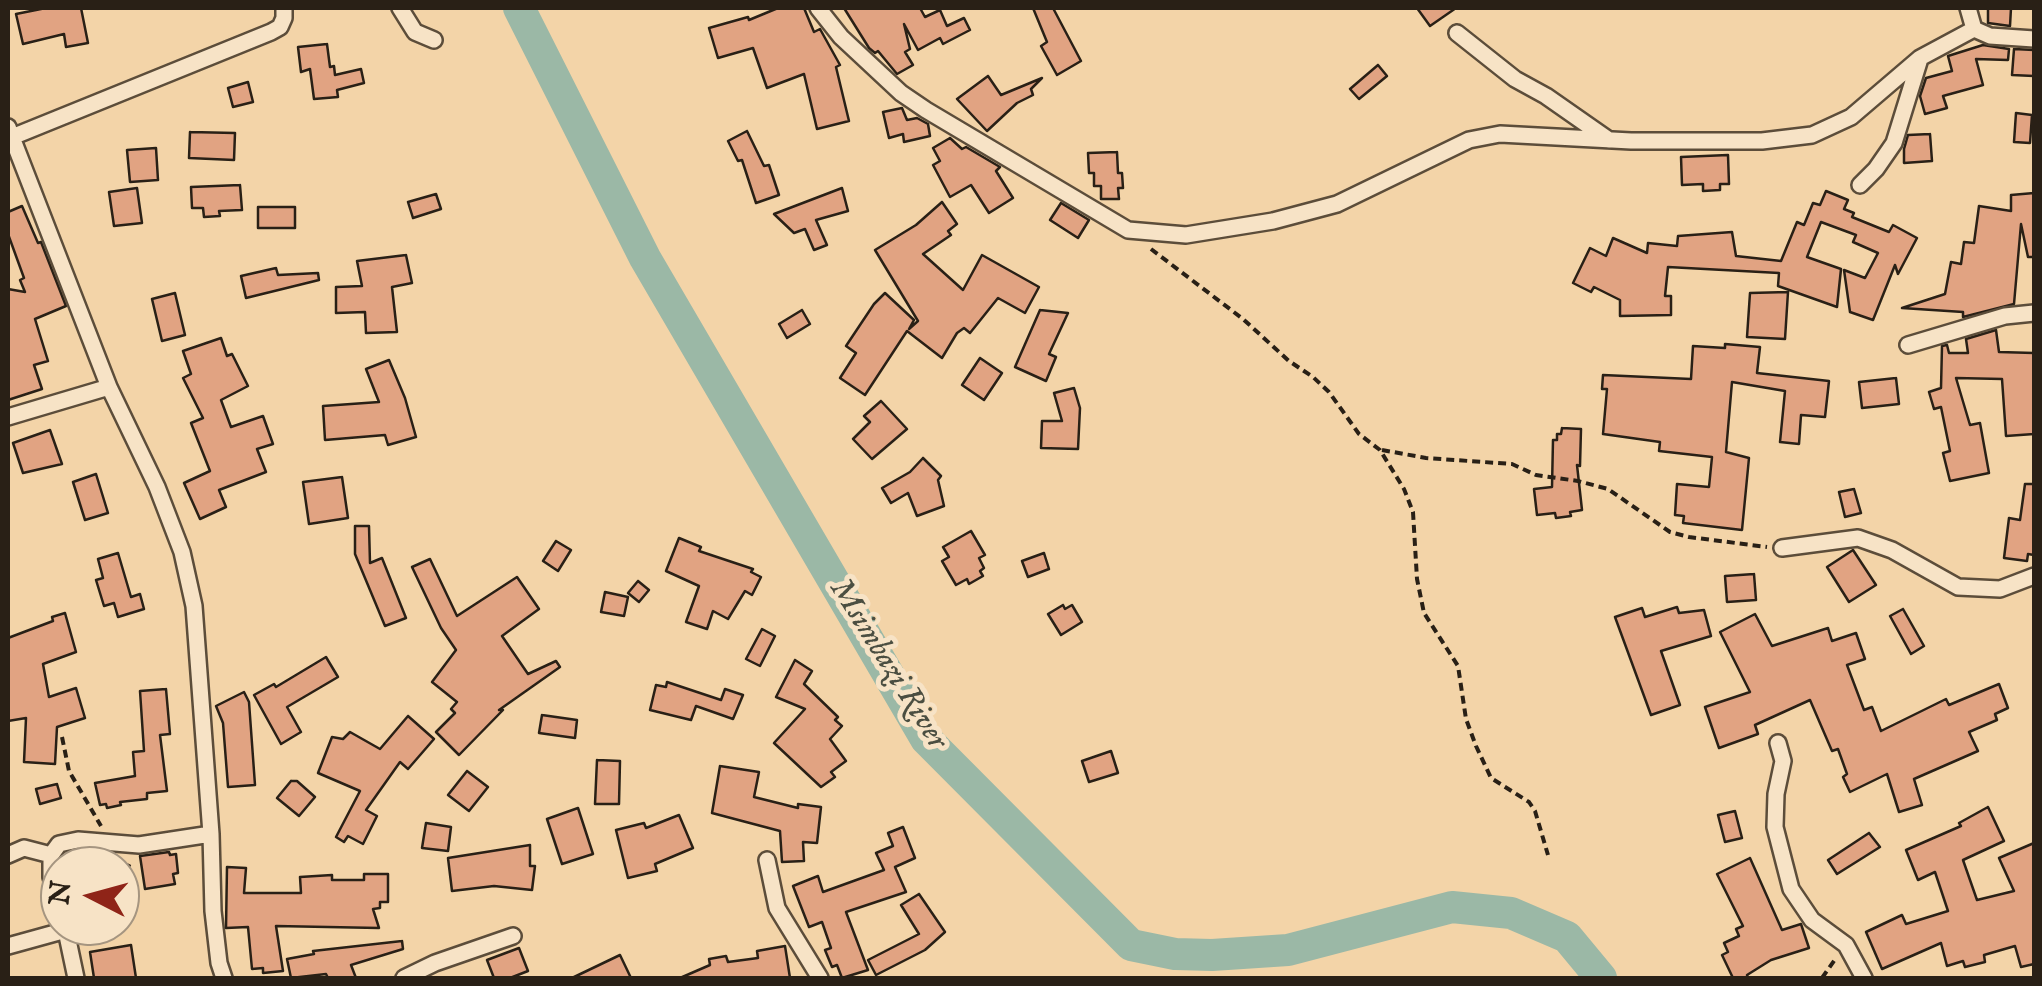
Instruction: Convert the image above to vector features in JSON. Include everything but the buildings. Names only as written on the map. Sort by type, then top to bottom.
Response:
[{"type":"street","points":[[224,978],[213,912],[194,606],[182,552],[157,487],[108,387],[10,132],[271,32],[280,27],[284,8]]},
{"type":"street","points":[[400,8],[415,32],[434,40]]},
{"type":"street","points":[[818,8],[841,37],[901,92],[1128,230],[1186,235],[1272,221],[1337,204],[1469,140],[1500,134],[1610,140],[1762,141],[1812,135],[1851,116],[1920,58],[1974,29]]},
{"type":"street","points":[[1968,8],[1974,29]]},
{"type":"street","points":[[1974,29],[1990,36],[2034,39]]},
{"type":"street","points":[[1457,33],[1515,79],[1610,140]]},
{"type":"street","points":[[1860,185],[1894,143],[1920,58]]},
{"type":"street","points":[[1908,345],[2005,316],[2034,315]]},
{"type":"street","points":[[8,416],[108,387]]},
{"type":"street","points":[[1782,548],[1858,538],[1892,550],[1958,588],[2000,588],[2034,576]]},
{"type":"street","points":[[1778,742],[1784,760],[1774,827],[1791,889],[1812,920],[1846,945],[1864,978]]},
{"type":"street","points":[[58,846],[78,840],[138,844],[211,834]]},
{"type":"street","points":[[8,854],[24,848],[40,852]]},
{"type":"street","points":[[767,860],[777,908],[820,978]]},
{"type":"street","points":[[8,946],[40,936]]},
{"type":"street","points":[[404,978],[513,936]]},
{"type":"street","points":[[70,946],[76,978]]},
{"type":"path","points":[[1128,230],[1243,319],[1289,362],[1313,377],[1329,392],[1359,434],[1380,450],[1404,488],[1413,512],[1417,579],[1424,613],[1458,666],[1466,719],[1476,746],[1491,778],[1536,811],[1548,855]]},
{"type":"path","points":[[1380,450],[1426,458],[1512,464],[1536,475],[1578,480],[1608,489],[1670,532],[1689,538],[1782,548]]},
{"type":"path","points":[[62,737],[70,771],[82,797],[112,843]]},
{"type":"path","points":[[1822,978],[1846,945]]},
{"type":"waterway","name":"Msimbazi River","points":[[519,8],[645,258],[926,739],[1131,945],[1175,954],[1288,950],[1452,907],[1511,913],[1567,937],[1601,978]]}]
